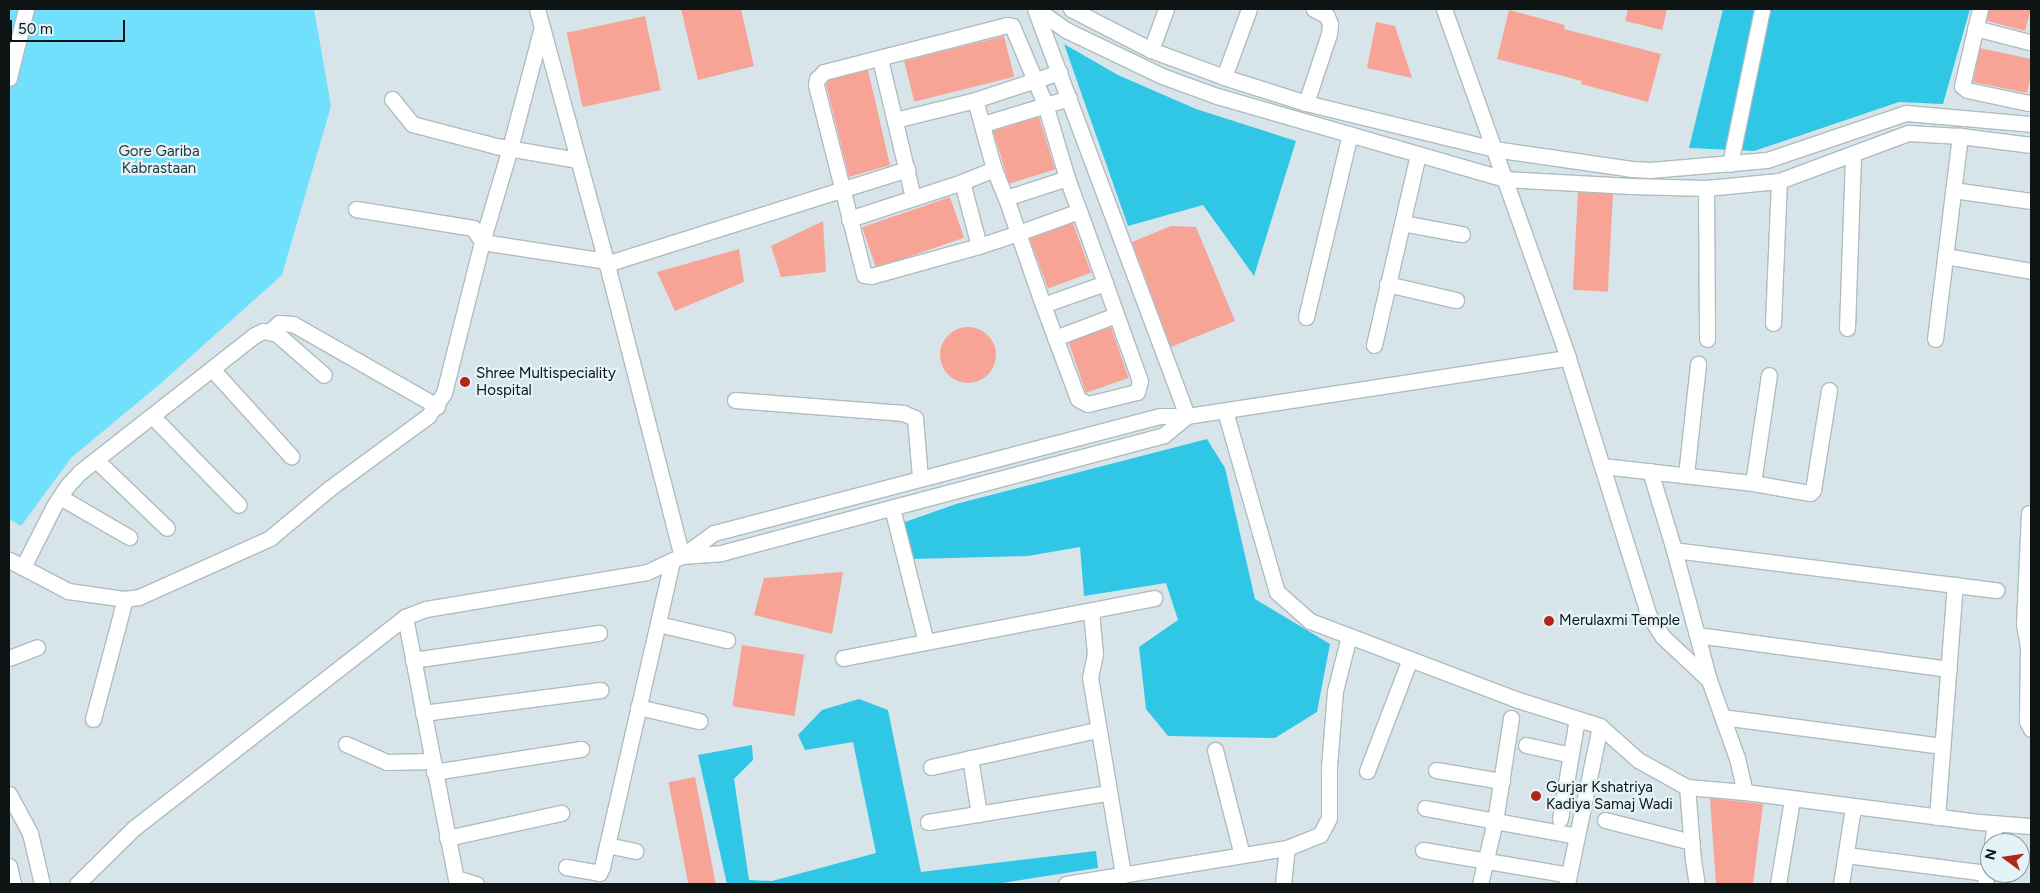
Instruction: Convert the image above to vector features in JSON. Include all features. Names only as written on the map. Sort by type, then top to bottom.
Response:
[{"type":"street","points":[[9,78],[26,9]]},
{"type":"street","points":[[537,9],[606,262],[677,558],[658,624],[599,873],[566,867]]},
{"type":"street","points":[[1035,9],[1187,416]]},
{"type":"street","points":[[1035,9],[1066,30],[1162,76],[1217,96],[1504,179],[1706,188],[1779,181],[1908,133],[1960,136],[2031,145]]},
{"type":"street","points":[[1151,50],[1166,9]]},
{"type":"street","points":[[1224,78],[1248,9]]},
{"type":"street","points":[[1306,103],[1330,34],[1330,24],[1327,16],[1314,9]]},
{"type":"street","points":[[1444,9],[1568,358],[1603,466],[1624,544],[1648,614],[1663,637],[1709,680]]},
{"type":"street","points":[[1730,164],[1762,9]]},
{"type":"street","points":[[1075,10],[1151,50],[1224,78],[1306,103],[1494,149],[1650,170],[1767,160],[1906,113],[2028,123],[2030,103],[1967,90],[1962,86],[1980,9]]},
{"type":"street","points":[[975,100],[994,169],[1006,198],[1018,233],[1044,305],[1055,338],[1078,398],[1082,403],[1095,403],[1137,392],[1140,382],[1105,283],[1079,211],[1067,178],[1045,104],[1014,29],[1010,25],[824,72],[817,80],[816,85],[862,273],[867,276],[979,246],[1018,233],[1079,211]]},
{"type":"street","points":[[9,560],[68,591],[125,599],[139,597],[270,538],[330,488],[428,416],[444,394],[482,242],[510,148],[542,27]]},
{"type":"street","points":[[1975,28],[2031,41]]},
{"type":"street","points":[[880,59],[913,198]]},
{"type":"street","points":[[895,120],[975,100],[1060,72]]},
{"type":"street","points":[[983,124],[1069,98]]},
{"type":"street","points":[[392,99],[412,124],[466,139],[577,160]]},
{"type":"street","points":[[1306,317],[1350,134]]},
{"type":"street","points":[[1935,339],[1960,136]]},
{"type":"street","points":[[1374,344],[1418,154]]},
{"type":"street","points":[[1847,328],[1853,154]]},
{"type":"street","points":[[356,209],[473,228],[482,242],[606,262],[907,169]]},
{"type":"street","points":[[849,219],[962,182],[994,169]]},
{"type":"street","points":[[1006,198],[1067,178]]},
{"type":"street","points":[[1773,323],[1779,181]]},
{"type":"street","points":[[962,182],[979,246]]},
{"type":"street","points":[[1706,188],[1707,339]]},
{"type":"street","points":[[1953,190],[2031,201]]},
{"type":"street","points":[[1402,223],[1462,234]]},
{"type":"street","points":[[1945,256],[2031,271]]},
{"type":"street","points":[[1044,305],[1105,283]]},
{"type":"street","points":[[1387,284],[1456,300]]},
{"type":"street","points":[[1055,338],[1116,316]]},
{"type":"street","points":[[22,567],[60,497],[80,472],[255,335],[270,331],[279,323],[293,324],[437,406]]},
{"type":"street","points":[[270,331],[277,334],[324,375]]},
{"type":"street","points":[[77,884],[134,828],[405,617],[426,609],[647,572],[677,558],[714,533],[1160,416],[1187,416],[1225,411],[1568,358]]},
{"type":"street","points":[[1686,475],[1698,364]]},
{"type":"street","points":[[212,369],[291,456]]},
{"type":"street","points":[[1753,483],[1769,375]]},
{"type":"street","points":[[1603,466],[1753,483],[1812,492],[1829,390]]},
{"type":"street","points":[[735,400],[903,413],[915,418],[920,478]]},
{"type":"street","points":[[1225,411],[1276,592],[1310,621],[1515,699],[1600,726],[1638,760],[1688,788],[1745,792],[1937,817],[2031,826]]},
{"type":"street","points":[[152,416],[239,505]]},
{"type":"street","points":[[677,558],[721,554],[1164,435],[1187,416]]},
{"type":"street","points":[[96,460],[167,528]]},
{"type":"street","points":[[1650,471],[1674,550],[1709,680],[1737,758],[1745,792]]},
{"type":"street","points":[[60,497],[129,537]]},
{"type":"street","points":[[892,508],[926,642]]},
{"type":"street","points":[[2029,513],[2024,624],[2030,646],[2027,721],[2031,729]]},
{"type":"street","points":[[1674,550],[1997,590]]},
{"type":"street","points":[[1937,817],[1955,585]]},
{"type":"street","points":[[843,658],[1154,598]]},
{"type":"street","points":[[93,720],[125,599]]},
{"type":"street","points":[[1091,611],[1095,654],[1090,677],[1097,730],[1123,875]]},
{"type":"street","points":[[405,617],[447,838],[457,881],[476,884]]},
{"type":"street","points":[[658,624],[727,640]]},
{"type":"street","points":[[413,660],[599,633]]},
{"type":"street","points":[[1697,635],[1949,669]]},
{"type":"street","points":[[1066,884],[1103,881],[1123,875],[1286,848],[1320,834],[1329,818],[1329,767],[1335,691],[1349,636]]},
{"type":"street","points":[[9,658],[37,648]]},
{"type":"street","points":[[1367,771],[1410,659]]},
{"type":"street","points":[[423,713],[601,690]]},
{"type":"street","points":[[638,707],[698,721]]},
{"type":"street","points":[[1722,717],[1942,746]]},
{"type":"street","points":[[1480,884],[1495,821],[1512,718]]},
{"type":"street","points":[[1560,818],[1577,718]]},
{"type":"street","points":[[1423,850],[1486,861],[1568,879],[1600,726]]},
{"type":"street","points":[[931,767],[1097,730]]},
{"type":"street","points":[[346,744],[387,762],[433,766],[580,749]]},
{"type":"street","points":[[1526,745],[1571,754]]},
{"type":"street","points":[[1215,750],[1242,855]]},
{"type":"street","points":[[970,758],[980,814]]},
{"type":"street","points":[[1436,770],[1502,781]]},
{"type":"street","points":[[1688,788],[1691,842],[1697,884]]},
{"type":"street","points":[[928,822],[1108,793]]},
{"type":"street","points":[[9,794],[30,833],[42,884]]},
{"type":"street","points":[[1778,884],[1792,799]]},
{"type":"street","points":[[1841,884],[1853,807]]},
{"type":"street","points":[[1425,808],[1576,836]]},
{"type":"street","points":[[447,838],[561,813]]},
{"type":"street","points":[[1606,820],[1691,842]]},
{"type":"street","points":[[1994,833],[1995,823]]},
{"type":"street","points":[[607,845],[635,851]]},
{"type":"street","points":[[1283,884],[1286,848]]},
{"type":"street","points":[[1846,855],[1980,877]]},
{"type":"street","points":[[9,866],[13,884]]},
{"type":"green space","name":"Gore Gariba Kabrastaan","points":[[9,9],[314,9],[331,106],[282,275],[160,384],[71,458],[21,526],[9,519]]},
{"type":"shaded area","points":[[1723,9],[1970,9],[1943,104],[1899,102],[1754,151],[1689,148]]},
{"type":"shaded area","points":[[1064,44],[1118,75],[1196,109],[1296,141],[1254,276],[1203,205],[1128,226]]},
{"type":"shaded area","points":[[1207,439],[1225,468],[1255,599],[1330,644],[1317,712],[1275,738],[1168,736],[1146,709],[1139,647],[1178,620],[1166,583],[1084,596],[1080,547],[1028,556],[912,559],[905,522],[956,504]]},
{"type":"shaded area","points":[[859,699],[888,710],[921,872],[1096,851],[1098,868],[996,884],[727,884],[698,755],[752,745],[753,760],[734,779],[749,880],[772,881],[876,853],[853,742],[805,750],[798,735],[822,710]]},
{"type":"building","points":[[681,9],[741,9],[754,66],[698,80]]},
{"type":"building","points":[[1628,9],[1667,9],[1662,30],[1625,21]]},
{"type":"building","points":[[1989,9],[2031,9],[2025,31],[1987,21]]},
{"type":"building","points":[[1509,10],[1565,25],[1564,29],[1661,54],[1648,102],[1581,84],[1582,81],[1497,59]]},
{"type":"building","points":[[645,16],[661,90],[583,107],[567,33]]},
{"type":"building","points":[[1376,22],[1395,26],[1412,78],[1367,68]]},
{"type":"building","points":[[1004,36],[1014,77],[914,102],[904,61]]},
{"type":"building","points":[[1980,48],[2031,59],[2031,74],[2027,93],[1973,82]]},
{"type":"building","points":[[868,70],[890,165],[849,177],[826,84],[829,80]]},
{"type":"building","points":[[1039,117],[1055,170],[1009,184],[993,131]]},
{"type":"building","points":[[1578,192],[1613,194],[1608,292],[1573,290]]},
{"type":"building","points":[[950,197],[964,238],[876,268],[862,227]]},
{"type":"building","points":[[823,221],[826,272],[781,277],[771,246]]},
{"type":"building","points":[[1073,223],[1091,273],[1048,289],[1030,239]]},
{"type":"building","points":[[1171,226],[1196,227],[1235,321],[1171,347],[1132,242]]},
{"type":"building","points":[[739,249],[744,282],[675,311],[657,272]]},
{"type":"building","points":[[968,327],[979,329],[988,335],[994,344],[996,355],[994,366],[988,375],[979,381],[968,383],[957,381],[948,375],[942,366],[940,355],[942,344],[948,335],[957,329]]},
{"type":"building","points":[[1111,327],[1129,378],[1086,393],[1068,342]]},
{"type":"building","points":[[843,572],[832,634],[754,615],[764,578]]},
{"type":"building","points":[[742,645],[804,655],[795,716],[732,706]]},
{"type":"building","points":[[695,777],[716,884],[688,884],[668,782]]},
{"type":"building","points":[[1710,798],[1763,804],[1753,884],[1716,884]]},
{"type":"place","name":"Shree Multispeciality Hospital","points":[[465,382]]},
{"type":"place","name":"Merulaxmi Temple","points":[[1549,621]]},
{"type":"place","name":"Gurjar Kshatriya Kadiya Samaj Wadi","points":[[1536,796]]}]
